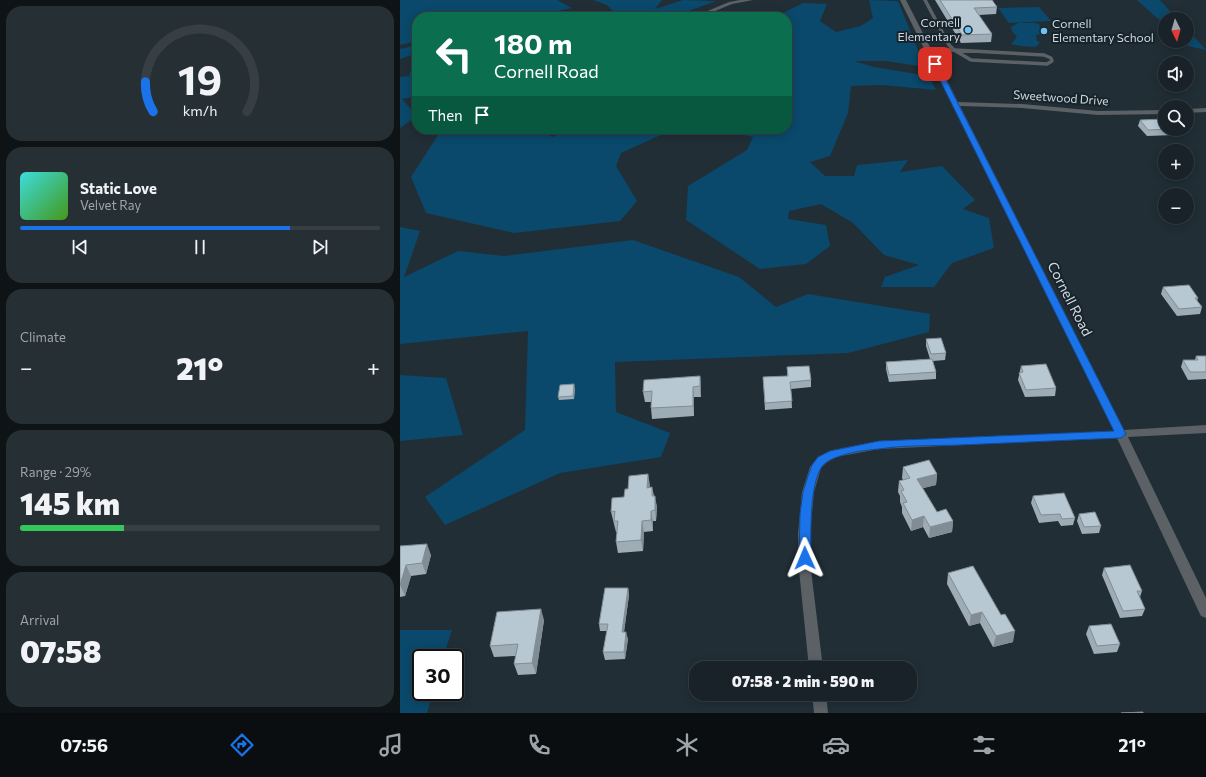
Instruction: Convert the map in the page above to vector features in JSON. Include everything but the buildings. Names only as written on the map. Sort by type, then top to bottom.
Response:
[{"type":"street","points":[[707,12],[734,1],[750,0]]},
{"type":"street","name":"Cornell Road","points":[[903,0],[1121,434],[1206,612]]},
{"type":"street","name":"Sweetwood Drive","points":[[954,104],[1022,106],[1098,113],[1158,112]]},
{"type":"street","points":[[1194,111],[1206,110]]},
{"type":"street","points":[[815,661],[805,570],[804,534],[808,492],[816,467],[822,460],[833,454],[879,445],[1206,429]]},
{"type":"street","points":[[820,701],[821,713]]},
{"type":"lane","points":[[925,0],[952,49],[971,60],[981,62],[1043,64],[1050,63],[1052,61],[1052,58],[1044,55],[952,49],[929,50]]},
{"type":"shaded area","points":[[400,0],[557,0],[572,8],[554,12],[412,12],[412,42],[400,45]]},
{"type":"shaded area","points":[[593,0],[662,0],[655,9],[683,0],[716,1],[686,12],[614,12],[607,5]]},
{"type":"shaded area","points":[[869,0],[898,1],[925,67],[886,61],[854,61],[874,67],[929,76],[936,90],[882,85],[851,86],[848,113],[830,156],[810,162],[825,176],[854,176],[857,165],[908,160],[900,172],[942,166],[975,200],[963,209],[989,218],[994,248],[952,263],[934,287],[881,287],[885,277],[919,265],[884,255],[853,223],[821,204],[789,211],[788,219],[826,225],[830,246],[806,264],[760,269],[686,220],[688,186],[747,150],[753,137],[738,134],[792,134],[792,12],[785,12],[803,3],[827,4],[820,21],[836,32],[861,26],[873,18]]},
{"type":"shaded area","points":[[1137,0],[1160,0],[1171,12],[1158,12],[1158,19]]},
{"type":"shaded area","points":[[1039,7],[1051,21],[1009,23],[998,8]]},
{"type":"shaded area","points":[[1018,23],[1036,23],[1040,25],[1039,26],[1045,33],[1036,35],[1037,41],[1040,42],[1036,47],[1011,44],[1017,37],[1012,31],[1011,27]]},
{"type":"shaded area","points":[[1194,37],[1206,50],[1194,47]]},
{"type":"shaded area","points":[[412,46],[412,55],[400,59],[400,49]]},
{"type":"shaded area","points":[[412,66],[412,97],[402,99],[412,110],[412,120],[400,128],[400,77],[409,76]]},
{"type":"shaded area","points":[[439,134],[547,134],[553,137],[559,134],[663,134],[621,153],[616,166],[637,201],[620,221],[514,233],[426,213],[411,177]]},
{"type":"shaded area","points":[[400,227],[420,231],[404,277],[458,251],[504,256],[633,240],[739,277],[776,307],[808,294],[930,314],[929,332],[848,353],[615,362],[616,412],[670,433],[661,457],[560,473],[445,525],[425,497],[525,430],[528,331],[400,344]]},
{"type":"shaded area","points":[[400,375],[446,378],[463,435],[400,441]]},
{"type":"shaded area","points":[[400,630],[452,630],[446,649],[412,649],[412,701],[430,701],[427,713],[400,713]]},
{"type":"place","name":"Cornell Elementary","points":[[968,30]]},
{"type":"place","name":"Cornell Elementary School","points":[[1044,31]]},
{"type":"route","points":[[805,558],[804,534],[808,492],[816,467],[822,460],[833,454],[879,445],[907,443],[1121,434],[935,64]]}]
